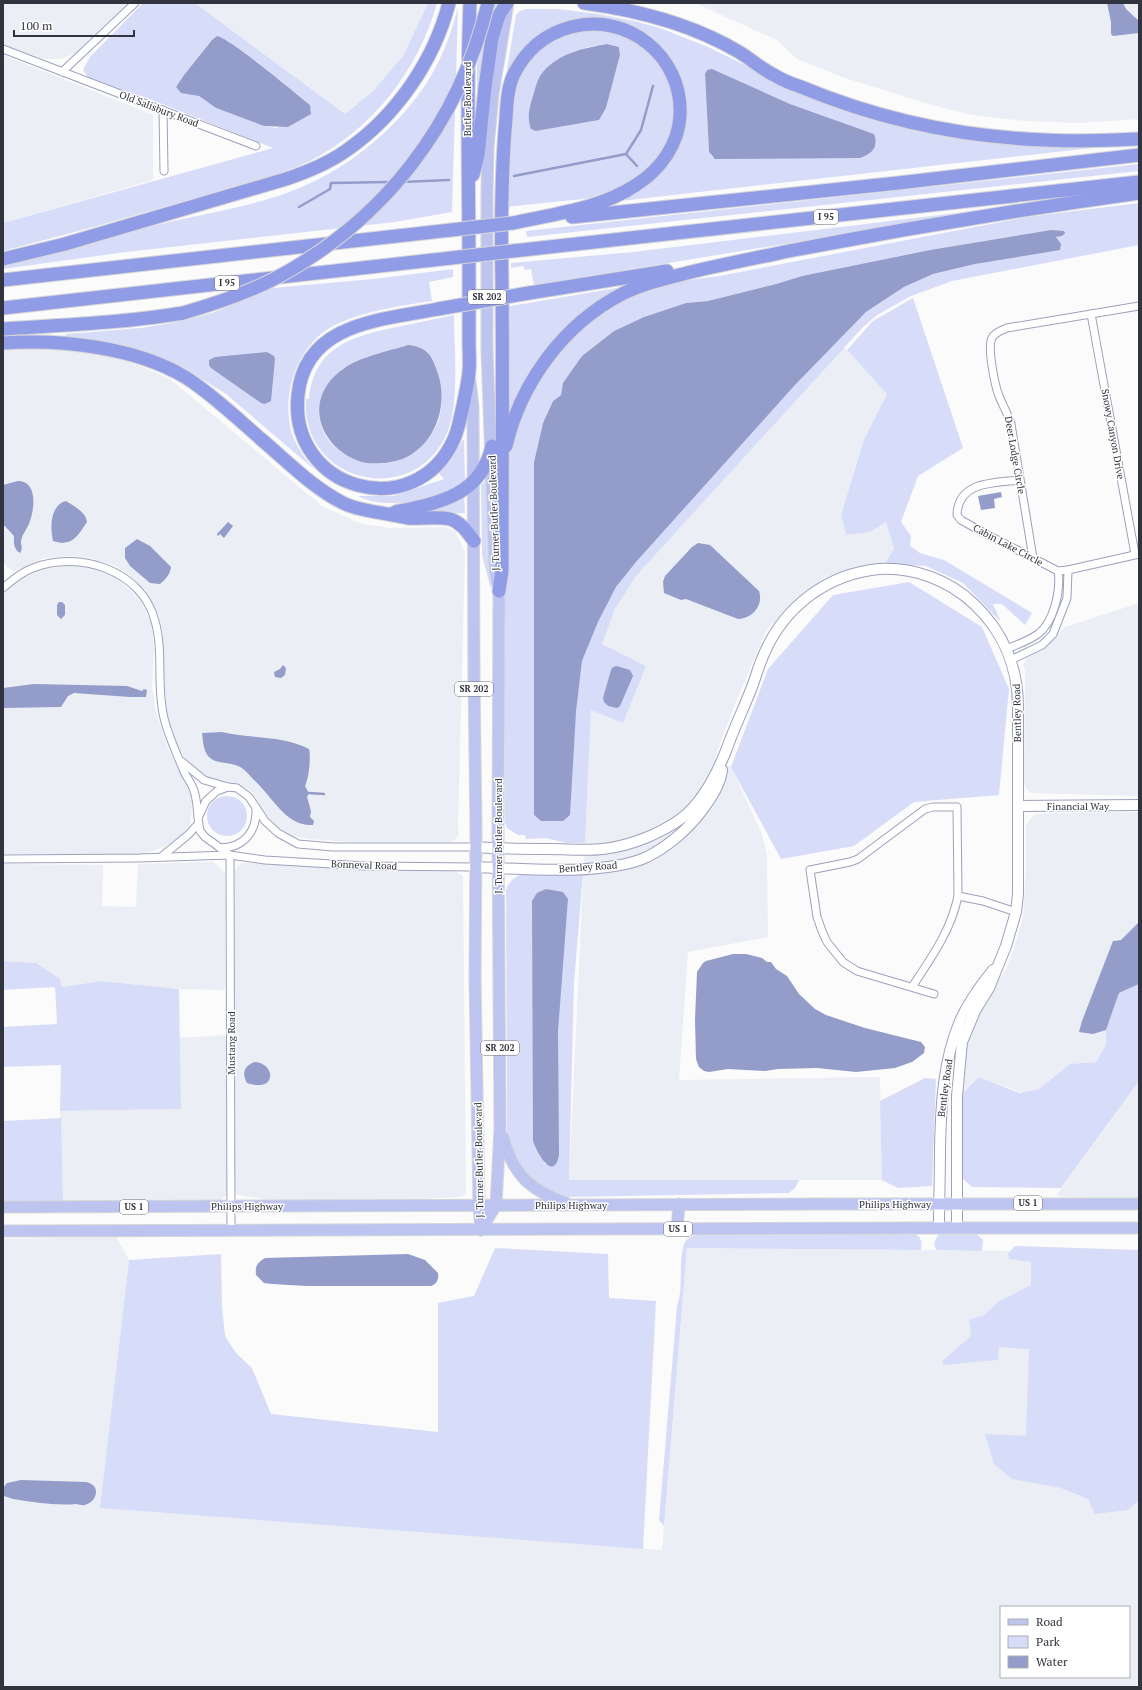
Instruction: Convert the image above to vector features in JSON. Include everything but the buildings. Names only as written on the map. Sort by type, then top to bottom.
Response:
[{"type":"highway","points":[[3,259],[65,244],[286,180],[320,166],[346,151],[382,119],[410,86],[432,48],[449,3]]},
{"type":"highway","name":"Butler Boulevard","points":[[469,195],[467,66],[470,3]]},
{"type":"highway","points":[[3,329],[117,322],[183,313],[228,298],[272,280],[312,257],[340,237],[365,216],[387,194],[414,163],[436,130],[452,102],[474,52],[488,3]]},
{"type":"highway","points":[[469,195],[478,155],[484,87],[492,38],[498,15],[508,3]]},
{"type":"highway","points":[[584,3],[625,9],[687,28],[739,52],[774,76],[846,104],[890,117],[976,134],[1024,139],[1139,139]]},
{"type":"highway","points":[[499,591],[502,571],[501,208],[506,118],[512,78],[520,62],[534,46],[554,33],[566,28],[577,25],[599,23],[620,28],[640,37],[665,61],[678,93],[680,115],[678,127],[671,148],[665,158],[648,177],[634,187],[616,196],[586,206],[513,223]]},
{"type":"highway","points":[[3,280],[1139,155]]},
{"type":"highway","name":"I 95","points":[[3,308],[1139,182]]},
{"type":"highway","points":[[502,467],[508,437],[526,392],[543,363],[572,330],[601,307],[622,294],[661,279],[728,263],[855,238],[1033,208],[1139,193]]},
{"type":"highway","name":"J. Turner Butler Boulevard","points":[[469,195],[469,372]]},
{"type":"highway","points":[[469,372],[460,424],[454,440],[440,462],[413,482],[381,489],[363,487],[347,482],[320,464],[310,452],[302,436],[298,421],[297,404],[298,386],[304,369],[314,354],[324,343],[339,332],[356,325],[529,293],[651,273],[728,263]]},
{"type":"highway","points":[[3,343],[44,341],[93,346],[118,352],[173,370],[187,378],[309,480],[332,497],[345,504],[366,511],[407,518],[451,519],[463,527],[474,541]]},
{"type":"highway","points":[[388,514],[431,505],[450,497],[474,483],[489,458],[492,446]]},
{"type":"main road","name":"J. Turner Butler Boulevard","points":[[481,1230],[496,1205],[500,1129],[498,868],[499,591],[496,570],[487,351],[487,191],[488,147],[493,94],[508,3]]},
{"type":"main road","name":"J. Turner Butler Boulevard","points":[[469,372],[474,407],[476,847],[475,978],[479,1205],[481,1230]]},
{"type":"main road","points":[[500,1129],[511,1162],[522,1178],[533,1188],[548,1197],[576,1206]]},
{"type":"main road","name":"Philips Highway","points":[[3,1207],[576,1206],[678,1204],[1139,1204]]},
{"type":"main road","points":[[677,1229],[678,1204]]},
{"type":"main road","name":"US 1","points":[[3,1231],[1139,1228]]},
{"type":"street","points":[[62,72],[135,3]]},
{"type":"street","name":"Old Salisbury Road","points":[[3,49],[256,146]]},
{"type":"street","points":[[163,110],[164,171]]},
{"type":"street","name":"Deer Lodge Circle","points":[[1033,558],[1011,424],[1007,411],[998,395],[994,377],[990,346],[992,337],[999,331],[1007,328],[1139,306]]},
{"type":"street","name":"Snowy Canyon Drive","points":[[1091,314],[1137,554]]},
{"type":"street","name":"Cabin Lake Circle","points":[[1019,480],[976,486],[967,491],[958,507],[957,515],[961,520],[1058,570],[1068,570],[1137,554]]},
{"type":"street","points":[[3,588],[18,575],[34,567],[46,563],[75,561],[102,567],[124,578],[137,589],[145,599],[155,620],[159,647],[160,698],[169,736],[195,796],[198,821]]},
{"type":"street","name":"Bentley Road","points":[[498,849],[602,849],[639,840],[682,818],[698,802],[722,762],[764,653],[778,628],[788,614],[808,596],[820,588],[848,575],[885,569],[911,572],[928,576],[951,585],[965,596],[991,621],[1011,660],[1016,678],[1018,696],[1018,894],[1016,912],[1006,946],[989,988],[967,1027],[960,1055],[957,1096],[957,1228]]},
{"type":"street","points":[[1006,649],[1024,642],[1044,629],[1057,597],[1059,582],[1058,570]]},
{"type":"street","points":[[1011,660],[1042,645],[1057,628],[1067,598],[1068,570]]},
{"type":"street","name":"Bonneval Road","points":[[181,761],[204,780],[236,788],[249,797],[265,821],[278,833],[298,844],[333,848],[476,847],[498,849]]},
{"type":"street","name":"Bentley Road","points":[[498,868],[576,869],[606,867],[646,857],[678,835],[696,819],[718,784],[721,776],[722,762]]},
{"type":"street","points":[[161,857],[188,835],[198,821],[206,801],[217,791],[228,787]]},
{"type":"street","name":"Financial Way","points":[[1018,806],[1139,805]]},
{"type":"street","points":[[912,987],[934,953],[950,923],[958,896],[957,807],[933,807],[925,809],[858,859],[810,870],[817,917],[827,942],[843,962],[857,971],[934,994]]},
{"type":"street","points":[[219,848],[233,847],[244,840],[254,827],[257,818],[256,809]]},
{"type":"street","name":"Bonneval Road","points":[[198,821],[200,831],[219,848],[230,855]]},
{"type":"street","name":"Bonneval Road","points":[[3,859],[230,855],[265,860],[365,866],[498,868]]},
{"type":"street","name":"Mustang Road","points":[[230,855],[231,1230]]},
{"type":"street","points":[[958,896],[983,901],[1016,912]]},
{"type":"street","name":"Bentley Road","points":[[939,1228],[940,1126],[943,1087],[951,1047],[960,1020],[967,1007],[981,985],[1000,962]]},
{"type":"shaded area","points":[[3,3],[128,3],[74,54],[60,59],[45,59],[3,45]]},
{"type":"shaded area","points":[[195,3],[428,3],[403,56],[372,92],[345,114]]},
{"type":"shaded area","points":[[695,3],[1139,3],[1139,119],[1079,123],[1024,121],[972,115],[932,105],[845,78],[797,59],[777,40]]},
{"type":"shaded area","points":[[3,55],[153,115],[153,180],[3,223]]},
{"type":"shaded area","points":[[844,347],[887,394],[864,440],[841,515],[846,535],[870,532],[886,521],[894,548],[885,564],[855,567],[824,578],[793,601],[766,631],[735,704],[714,760],[731,767],[762,834],[767,856],[768,937],[688,952],[679,1080],[880,1077],[882,1180],[569,1180],[591,710],[646,666],[602,644],[615,609],[636,576]]},
{"type":"shaded area","points":[[39,348],[101,353],[143,367],[170,379],[322,506],[359,523],[389,528],[445,527],[455,531],[465,552],[459,834],[456,839],[451,842],[351,842],[308,839],[292,835],[278,827],[268,817],[252,792],[239,784],[203,776],[184,757],[173,738],[167,711],[163,668],[163,634],[159,616],[144,589],[129,575],[116,566],[90,558],[69,556],[44,558],[14,571],[7,567],[3,560],[3,350]]},
{"type":"shaded area","points":[[68,566],[92,568],[113,576],[132,592],[141,602],[151,623],[154,646],[152,687],[156,712],[168,748],[191,792],[192,807],[190,824],[182,835],[164,847],[142,854],[3,854],[3,594],[12,585],[25,577],[45,569]]},
{"type":"shaded area","points":[[1139,603],[1139,796],[1030,793],[1025,787],[1024,778],[1025,670],[1023,665],[1027,658],[1049,644],[1065,627]]},
{"type":"shaded area","points":[[1139,812],[1139,922],[1121,940],[1115,939],[1093,1034],[1106,1030],[1106,1045],[1096,1062],[1070,1064],[1039,1089],[1020,1092],[979,1077],[963,1093],[964,1048],[977,1015],[1006,969],[1013,952],[1023,918],[1026,869],[1026,827],[1029,820],[1036,814]]},
{"type":"shaded area","points":[[213,862],[225,873],[225,990],[179,989],[101,981],[61,987],[36,963],[3,961],[3,864],[103,865],[102,906],[136,907],[138,864]]},
{"type":"shaded area","points":[[242,863],[448,871],[456,872],[463,876],[466,1194],[461,1197],[396,1200],[270,1200],[238,1195],[234,1191],[235,870]]},
{"type":"shaded area","points":[[228,1035],[227,1195],[219,1201],[63,1203],[60,1111],[181,1109],[179,1038]]},
{"type":"shaded area","points":[[1139,1081],[1139,1201],[1056,1196]]},
{"type":"shaded area","points":[[116,1237],[129,1260],[101,1508],[662,1550],[687,1248],[1024,1251],[1139,1257],[1139,1687],[3,1687],[3,1239]]},
{"type":"green space","points":[[143,3],[195,3],[345,114],[372,92],[403,56],[428,3],[437,3],[429,27],[418,51],[405,74],[390,95],[373,115],[333,148],[310,161],[273,176],[3,251],[3,223],[273,148],[147,98],[89,79],[83,70],[90,57]],"holes":[[[217,36],[248,55],[310,105],[277,128],[264,126],[216,108],[199,96],[176,87],[212,40]]]},
{"type":"green space","points":[[495,3],[502,3],[477,105],[477,64]]},
{"type":"green space","points":[[458,8],[452,212],[395,222],[126,252],[3,269],[3,264],[144,228],[265,200],[297,189],[319,179],[362,152],[400,117],[417,97],[431,76],[444,49]]},
{"type":"green space","points":[[526,9],[558,9],[598,14],[660,28],[708,47],[759,72],[888,119],[1119,145],[611,202],[674,151],[675,73],[610,19],[592,18],[567,22],[520,57],[502,100],[516,15],[520,11]],"holes":[[[707,70],[722,73],[790,104],[874,134],[712,157],[709,152],[705,74]]]},
{"type":"green space","points":[[614,30],[652,52],[672,84],[676,123],[664,152],[647,172],[608,194],[593,198],[505,207],[506,172],[516,81],[537,50],[568,31]],"holes":[[[607,44],[619,47],[620,55],[606,108],[599,120],[536,131],[571,53],[588,47]]]},
{"type":"green space","points":[[1139,164],[1139,171],[527,237],[526,231]]},
{"type":"green space","points":[[1139,203],[1139,245],[952,281],[911,296],[877,315],[863,327],[636,576],[615,609],[602,644],[646,666],[623,723],[591,710],[585,843],[566,843],[546,838],[526,839],[525,835],[518,835],[507,828],[505,822],[505,485],[509,452],[525,403],[553,357],[593,319],[628,297],[674,282],[719,276],[1027,217]],"holes":[[[1051,230],[1059,236],[975,264],[933,274],[904,287],[866,312],[795,385],[636,562],[616,587],[598,622],[582,661],[563,821],[541,821],[534,815],[534,462],[543,423],[553,401],[561,395],[582,356],[614,331],[644,317],[686,303],[708,301],[802,276],[930,250]]]},
{"type":"green space","points":[[973,211],[974,213],[534,285],[531,269],[525,270],[523,266],[511,268],[511,263],[633,252]]},
{"type":"green space","points":[[453,269],[453,277],[429,282],[432,301],[372,312],[348,319],[323,332],[302,356],[295,370],[291,386],[288,402],[289,418],[292,434],[296,444],[315,470],[226,394],[186,369],[168,361],[66,338],[66,334],[141,328],[171,323],[212,313],[273,288],[374,279]]},
{"type":"green space","points":[[640,284],[566,331],[505,439],[505,307]]},
{"type":"green space","points":[[913,298],[963,448],[918,476],[901,522],[911,536],[910,546],[920,553],[944,560],[1032,613],[1025,625],[1002,604],[993,604],[1001,622],[963,583],[926,566],[885,564],[894,548],[886,522],[870,532],[846,535],[841,515],[864,440],[887,394],[847,350],[873,321]]},
{"type":"green space","points":[[454,315],[454,407],[447,433],[431,457],[410,472],[387,478],[362,476],[340,467],[321,451],[309,428],[306,399],[309,399],[312,381],[319,367],[327,356],[338,347],[365,335]],"holes":[[[408,345],[434,361],[440,387],[441,410],[433,432],[425,441],[403,458],[396,461],[383,463],[355,459],[343,453],[332,444],[325,434],[320,421],[320,407],[325,390],[340,371],[352,363],[367,357]]]},
{"type":"green space","points":[[463,440],[465,481],[449,491],[424,500],[400,503],[377,502],[358,496],[393,496],[444,479],[439,473],[450,461]]},
{"type":"green space","points":[[486,480],[491,590],[482,555],[481,485]]},
{"type":"green space","points":[[464,495],[465,513],[427,514],[427,511]]},
{"type":"green space","points":[[909,582],[982,627],[1009,689],[999,795],[914,802],[854,846],[781,859],[731,767],[768,669],[833,595]]},
{"type":"green space","points":[[231,796],[238,799],[244,805],[247,816],[246,824],[238,833],[231,836],[223,836],[216,833],[208,824],[207,812],[210,805],[219,797]]},
{"type":"green space","points":[[583,874],[574,983],[569,1180],[799,1180],[795,1188],[789,1193],[567,1197],[550,1193],[516,1166],[507,1134],[506,890],[511,881],[520,875]],"holes":[[[568,899],[546,1165],[535,1148],[533,1141]]]},
{"type":"green space","points":[[3,961],[36,963],[60,979],[62,987],[101,981],[179,989],[181,1109],[60,1111],[61,1065],[3,1067],[3,1027],[57,1024],[55,987],[3,990]]},
{"type":"green space","points":[[1139,984],[1139,1081],[1061,1188],[972,1187],[962,1178],[963,1093],[979,1077],[1019,1093],[1039,1089],[1070,1064],[1096,1062],[1106,1045],[1106,1030],[1119,993]]},
{"type":"green space","points":[[925,1078],[936,1079],[932,1186],[898,1188],[882,1180],[880,1101]]},
{"type":"green space","points":[[61,1118],[63,1201],[3,1201],[3,1121]]},
{"type":"green space","points":[[914,1234],[920,1238],[921,1250],[687,1248],[664,1526],[659,1520],[677,1306],[680,1291],[681,1259],[686,1241],[696,1235]]},
{"type":"green space","points":[[940,1234],[977,1234],[983,1240],[982,1251],[937,1250],[935,1248],[935,1242]]},
{"type":"green space","points":[[1015,1246],[1139,1250],[1139,1500],[1128,1510],[1095,1514],[1088,1499],[1061,1488],[1012,1479],[994,1464],[985,1434],[1026,1436],[1029,1349],[999,1347],[998,1360],[944,1365],[942,1361],[971,1336],[969,1320],[984,1315],[998,1302],[1031,1285],[1031,1262],[1009,1259],[1008,1254]]},
{"type":"green space","points":[[495,1248],[608,1254],[609,1298],[656,1301],[643,1549],[100,1508],[129,1260],[221,1254],[222,1307],[225,1336],[236,1353],[252,1368],[271,1414],[438,1432],[438,1303],[474,1296]]},
{"type":"water","points":[[1107,3],[1123,3],[1126,9],[1139,21],[1139,33],[1113,36],[1111,34],[1111,22]]},
{"type":"water","points":[[217,36],[235,46],[310,105],[311,114],[288,127],[264,126],[216,108],[199,96],[181,93],[176,87],[212,40]]},
{"type":"water","points":[[607,44],[619,47],[620,55],[606,108],[599,120],[536,131],[531,129],[529,118],[530,107],[538,81],[543,72],[557,60],[572,52]]},
{"type":"water","points":[[712,69],[790,104],[874,134],[876,143],[875,146],[871,152],[860,158],[715,159],[709,152],[705,74],[707,70]]},
{"type":"water","points":[[1051,230],[1064,231],[1065,233],[1062,236],[1056,237],[1061,244],[1060,250],[975,264],[933,274],[904,287],[866,312],[795,385],[636,562],[616,587],[598,622],[582,661],[576,712],[570,815],[563,821],[541,821],[534,815],[534,462],[543,423],[553,401],[561,395],[563,383],[582,356],[614,331],[644,317],[686,303],[708,301],[802,276],[930,250]]},
{"type":"water","points":[[408,345],[420,348],[429,354],[438,374],[441,389],[441,404],[438,419],[432,432],[424,444],[412,454],[399,460],[383,463],[367,463],[347,455],[335,446],[326,434],[321,421],[319,407],[322,394],[330,381],[343,369],[357,361]]},
{"type":"water","points":[[267,352],[274,356],[275,359],[271,401],[265,404],[261,403],[211,368],[209,365],[209,360],[215,357]]},
{"type":"water","points":[[18,481],[29,485],[33,496],[32,515],[21,541],[22,548],[20,553],[15,547],[14,536],[3,524],[3,485]]},
{"type":"water","points":[[1001,492],[1002,497],[994,499],[995,508],[981,510],[978,496]]},
{"type":"water","points":[[66,501],[82,512],[87,522],[77,536],[69,542],[60,543],[53,541],[52,518],[57,507]]},
{"type":"water","points":[[228,522],[233,526],[224,538],[220,534],[218,536],[217,534]]},
{"type":"water","points":[[137,539],[150,546],[171,567],[170,572],[160,584],[150,583],[130,566],[125,558],[125,548]]},
{"type":"water","points":[[698,543],[710,545],[759,591],[760,601],[758,606],[756,610],[748,617],[738,619],[686,599],[681,600],[664,593],[663,582],[665,576],[692,547]]},
{"type":"water","points":[[59,602],[62,602],[65,605],[65,615],[61,619],[57,615],[57,605]]},
{"type":"water","points":[[283,665],[286,668],[285,675],[281,678],[275,677],[274,672],[280,669]]},
{"type":"water","points":[[617,666],[630,670],[633,676],[620,706],[617,708],[608,706],[604,702],[603,698],[611,670],[613,667]]},
{"type":"water","points":[[34,684],[127,686],[142,691],[144,689],[147,690],[146,697],[74,693],[68,696],[61,707],[3,708],[3,688]]},
{"type":"water","points":[[222,732],[289,741],[309,749],[310,757],[308,778],[305,786],[309,793],[307,797],[311,811],[310,817],[314,821],[313,825],[303,824],[287,816],[247,772],[240,767],[215,761],[207,755],[204,749],[202,733]]},
{"type":"water","points":[[546,889],[563,892],[568,899],[558,1031],[559,1155],[557,1163],[553,1166],[549,1166],[541,1158],[533,1141],[532,901],[537,893]]},
{"type":"water","points":[[1139,922],[1139,984],[1119,993],[1106,1030],[1093,1034],[1079,1032],[1113,941],[1121,940]]},
{"type":"water","points":[[733,954],[746,954],[762,958],[767,962],[771,962],[776,969],[787,976],[799,994],[815,1009],[826,1015],[865,1028],[921,1042],[925,1047],[924,1053],[912,1062],[895,1068],[856,1072],[817,1068],[778,1069],[765,1071],[728,1069],[709,1072],[704,1071],[699,1067],[696,1059],[695,1020],[697,972],[706,961]]},
{"type":"water","points":[[255,1062],[267,1067],[270,1077],[264,1084],[257,1085],[247,1083],[245,1079],[244,1073],[246,1067]]},
{"type":"water","points":[[408,1254],[425,1260],[438,1273],[438,1279],[435,1284],[431,1286],[307,1286],[264,1283],[256,1275],[257,1265],[265,1258]]},
{"type":"water","points":[[21,1480],[86,1482],[94,1486],[96,1493],[93,1500],[84,1505],[44,1503],[13,1499],[4,1496],[3,1488],[7,1483]]},
{"type":"waterway","points":[[514,176],[626,154],[641,130],[653,86]]},
{"type":"waterway","points":[[626,154],[637,166]]},
{"type":"waterway","points":[[402,182],[449,180]]},
{"type":"waterway","points":[[299,207],[330,189],[331,183],[389,182]]},
{"type":"waterway","points":[[309,793],[324,794]]}]
